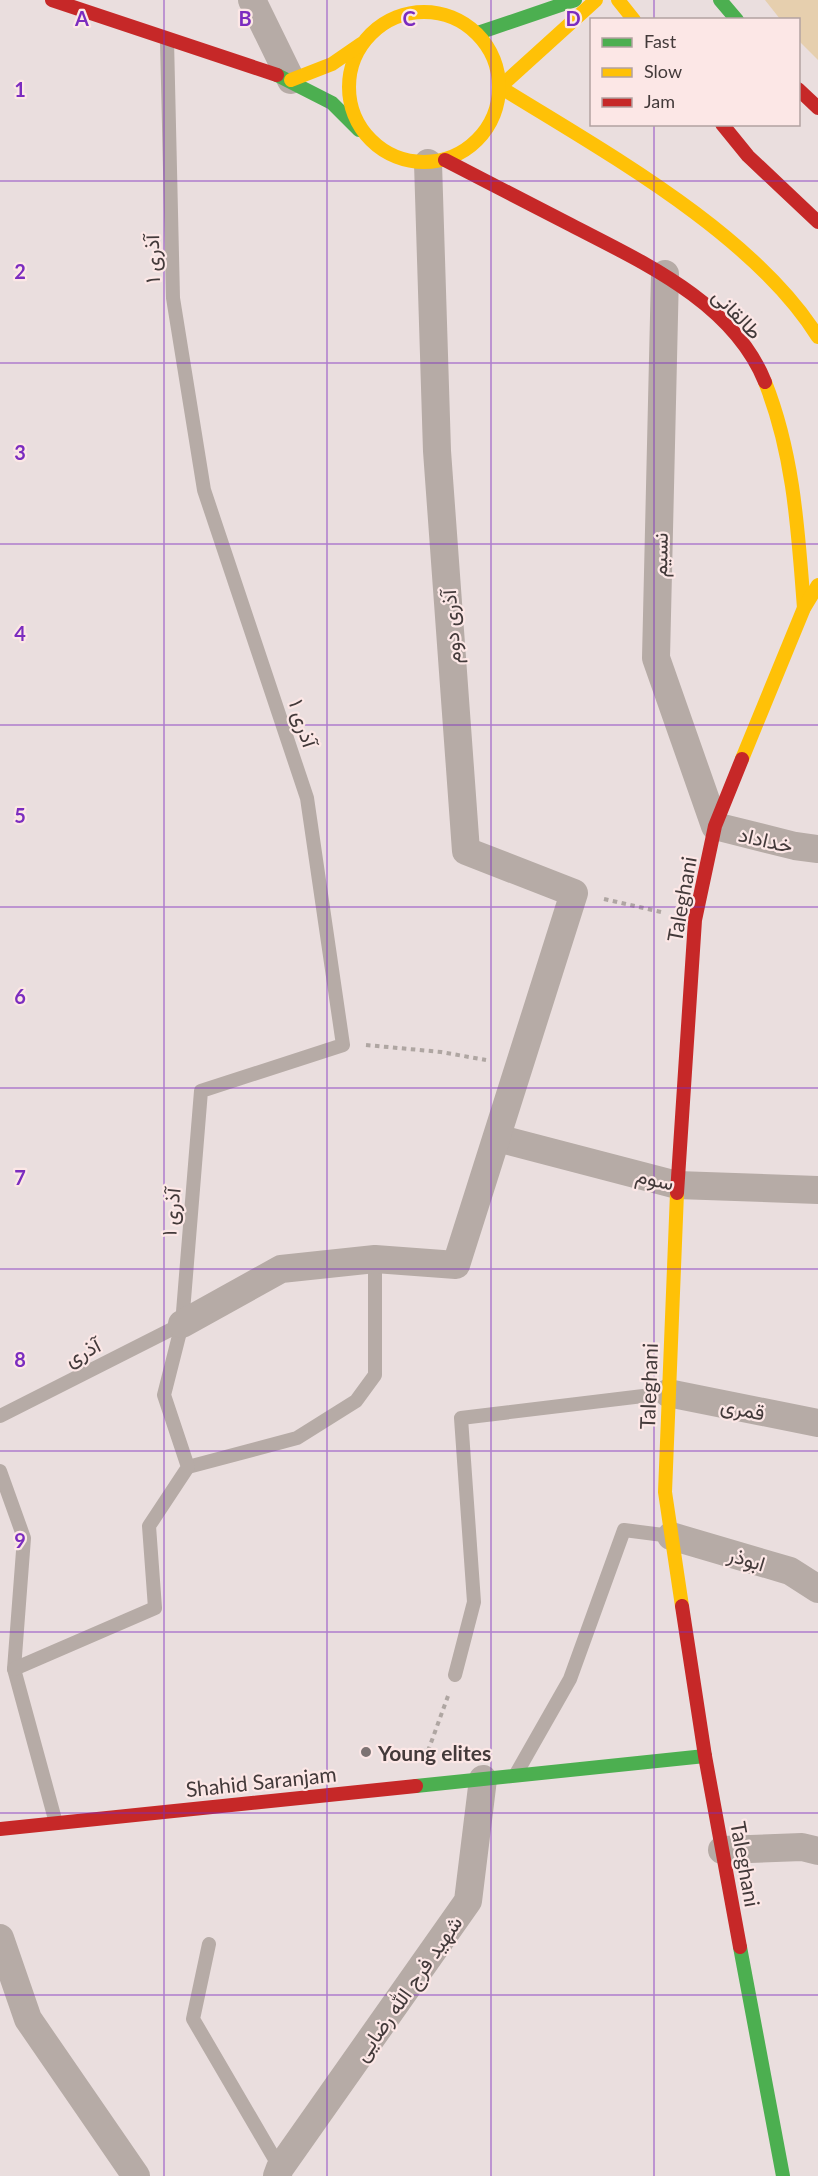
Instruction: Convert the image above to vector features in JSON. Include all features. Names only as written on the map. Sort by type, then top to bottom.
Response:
[{"type":"street","points":[[52,0],[291,81],[332,103],[367,138],[395,157],[436,161],[467,149],[484,132],[495,111],[500,87],[494,58],[478,33],[462,21],[442,13],[422,11],[401,15],[379,26],[361,44],[332,64],[291,81]]},
{"type":"street","points":[[252,0],[291,81]]},
{"type":"street","points":[[401,15],[415,0]]},
{"type":"street","points":[[478,33],[575,0]]},
{"type":"street","points":[[500,87],[596,0]]},
{"type":"street","points":[[618,0],[632,18]]},
{"type":"street","points":[[720,0],[735,18]]},
{"type":"street","points":[[361,44],[351,67],[348,92],[354,117],[367,138]]},
{"type":"street","points":[[500,87],[660,189],[732,242],[804,313],[818,337]]},
{"type":"street","points":[[800,91],[818,108]]},
{"type":"street","points":[[724,126],[748,156],[818,222]]},
{"type":"street","name":"طالقانی","points":[[436,161],[665,274],[722,320],[758,365],[780,420],[813,601]]},
{"type":"street","name":"آذری دوم","points":[[436,161],[437,451],[466,851],[574,892]]},
{"type":"street","name":"نسیم","points":[[665,274],[656,658],[715,826]]},
{"type":"street","name":"Taleghani","points":[[783,2176],[705,1756],[665,1492],[677,1185],[695,920],[715,826],[813,601]]},
{"type":"street","name":"خداداد","points":[[715,826],[795,846],[818,849]]},
{"type":"street","points":[[182,1324],[281,1269],[375,1260],[456,1265],[574,892]]},
{"type":"street","name":"سوم","points":[[497,1138],[677,1185],[818,1190]]},
{"type":"street","name":"قمری","points":[[668,1393],[818,1423]]},
{"type":"street","name":"ابوذر","points":[[671,1536],[790,1571],[818,1589]]},
{"type":"street","name":"Shahid Saranjam","points":[[0,1829],[705,1756]]},
{"type":"street","name":"شهید فرج الله رضایی","points":[[278,2172],[468,1900],[483,1779]]},
{"type":"street","points":[[722,1851],[802,1847],[818,1851]]},
{"type":"street","points":[[0,1938],[28,2019],[135,2176]]},
{"type":"lane","name":"آذری ۱","points":[[167,40],[173,298],[204,490],[307,798],[343,1045],[201,1091],[182,1324]]},
{"type":"lane","points":[[14,1669],[155,1608],[149,1526],[188,1467],[297,1438],[356,1401],[375,1375],[375,1260]]},
{"type":"lane","name":"آذری","points":[[0,1416],[182,1324]]},
{"type":"lane","points":[[182,1324],[164,1395],[188,1467]]},
{"type":"lane","points":[[455,1675],[474,1602],[461,1418],[668,1393]]},
{"type":"lane","points":[[0,1471],[24,1538],[14,1669],[56,1823]]},
{"type":"lane","points":[[515,1776],[570,1679],[624,1530],[671,1536]]},
{"type":"lane","points":[[209,1944],[193,2019],[278,2172]]},
{"type":"path","points":[[574,892],[695,920]]},
{"type":"path","points":[[343,1045],[441,1052],[519,1066]]},
{"type":"path","points":[[416,1786],[455,1675]]},
{"type":"shaded area","points":[[765,0],[818,0],[818,60],[800,42],[800,18],[779,18]]},
{"type":"traffic: fast","points":[[478,33],[575,0]]},
{"type":"traffic: fast","points":[[720,0],[735,18]]},
{"type":"traffic: fast","points":[[277,75],[332,103],[359,130]]},
{"type":"traffic: fast","points":[[416,1786],[705,1756]]},
{"type":"traffic: fast","points":[[740,1947],[783,2176]]},
{"type":"traffic: slow","points":[[596,0],[500,87],[629,167],[716,229],[755,263],[790,299],[818,337]]},
{"type":"traffic: slow","points":[[618,0],[632,18]]},
{"type":"traffic: slow","points":[[424,12],[453,17],[466,24],[477,34],[487,45],[494,58],[499,87],[494,116],[487,129],[477,140],[466,150],[453,157],[424,162],[395,157],[382,150],[371,140],[361,129],[354,116],[349,87],[354,58],[361,45],[371,34],[382,24],[395,17],[424,12]]},
{"type":"traffic: slow","points":[[291,80],[332,64],[361,44]]},
{"type":"traffic: slow","points":[[765,382],[775,410],[789,465],[797,522],[804,608]]},
{"type":"traffic: slow","points":[[742,759],[804,608],[818,585]]},
{"type":"traffic: slow","points":[[677,1193],[665,1492],[682,1606]]},
{"type":"traffic: jam","points":[[52,0],[277,75]]},
{"type":"traffic: jam","points":[[800,91],[818,108]]},
{"type":"traffic: jam","points":[[724,126],[748,156],[818,222]]},
{"type":"traffic: jam","points":[[445,160],[627,254],[683,287],[731,329],[750,354],[765,382]]},
{"type":"traffic: jam","points":[[677,1193],[695,920],[715,826],[742,759]]},
{"type":"traffic: jam","points":[[682,1606],[705,1756],[740,1947]]},
{"type":"traffic: jam","points":[[0,1829],[416,1786]]},
{"type":"place","name":"Young elites","points":[[366,1752]]}]
